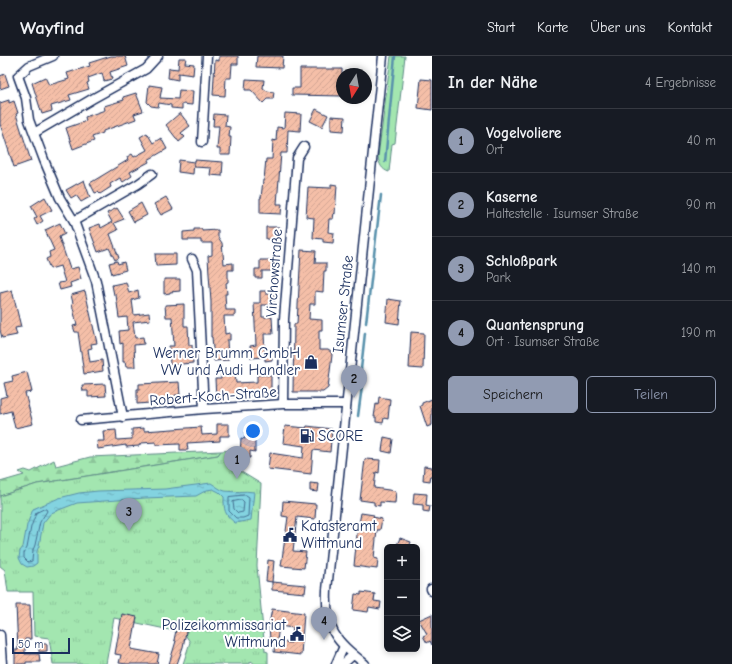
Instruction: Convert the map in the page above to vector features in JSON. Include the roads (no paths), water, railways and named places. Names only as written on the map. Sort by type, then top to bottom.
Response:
[{"type":"street","points":[[52,56],[29,66],[18,76],[26,98],[29,120],[54,185],[74,221],[96,281],[123,417]]},
{"type":"street","points":[[34,133],[146,69],[158,56]]},
{"type":"street","points":[[202,142],[207,56]]},
{"type":"street","name":"Isumser Straße","points":[[365,664],[353,655],[334,635],[327,613],[326,602],[383,56]]},
{"type":"street","name":"Virchowstraße","points":[[283,404],[284,319],[297,158],[304,146]]},
{"type":"street","points":[[74,221],[138,184],[152,174]]},
{"type":"street","points":[[192,259],[197,270],[204,409]]},
{"type":"street","name":"Robert-Koch-Straße","points":[[81,420],[204,409],[283,404],[346,404]]},
{"type":"street","points":[[0,635],[2,664]]},
{"type":"street","points":[[336,664],[344,646]]},
{"type":"street","points":[[343,664],[353,655]]},
{"type":"water","points":[[211,483],[225,491],[254,492],[251,520],[235,523],[225,512],[224,497],[213,489],[207,490],[196,496],[77,503],[51,513],[43,523],[37,551],[37,563],[33,566],[27,567],[22,564],[19,558],[20,551],[23,547],[27,525],[33,509],[59,498],[79,493],[98,491],[165,489]]},
{"type":"waterway","points":[[385,162],[395,56]]},
{"type":"waterway","points":[[366,323],[381,195]]},
{"type":"waterway","points":[[361,369],[365,333]]},
{"type":"waterway","points":[[358,416],[362,386],[360,379]]},
{"type":"place","name":"Werner Brumm GmbH VW und Audi Handler","points":[[311,362]]},
{"type":"place","name":"Kaserne","points":[[354,398]]},
{"type":"place","name":"SCORE","points":[[307,436]]},
{"type":"place","name":"Vogelvoliere","points":[[237,479]]},
{"type":"place","name":"Schloßpark","points":[[129,531]]},
{"type":"place","name":"Katasteramt Wittmund","points":[[290,535]]},
{"type":"place","name":"Polizeikommissariat Wittmund","points":[[297,634]]},
{"type":"place","name":"Quantensprung","points":[[324,640]]}]
